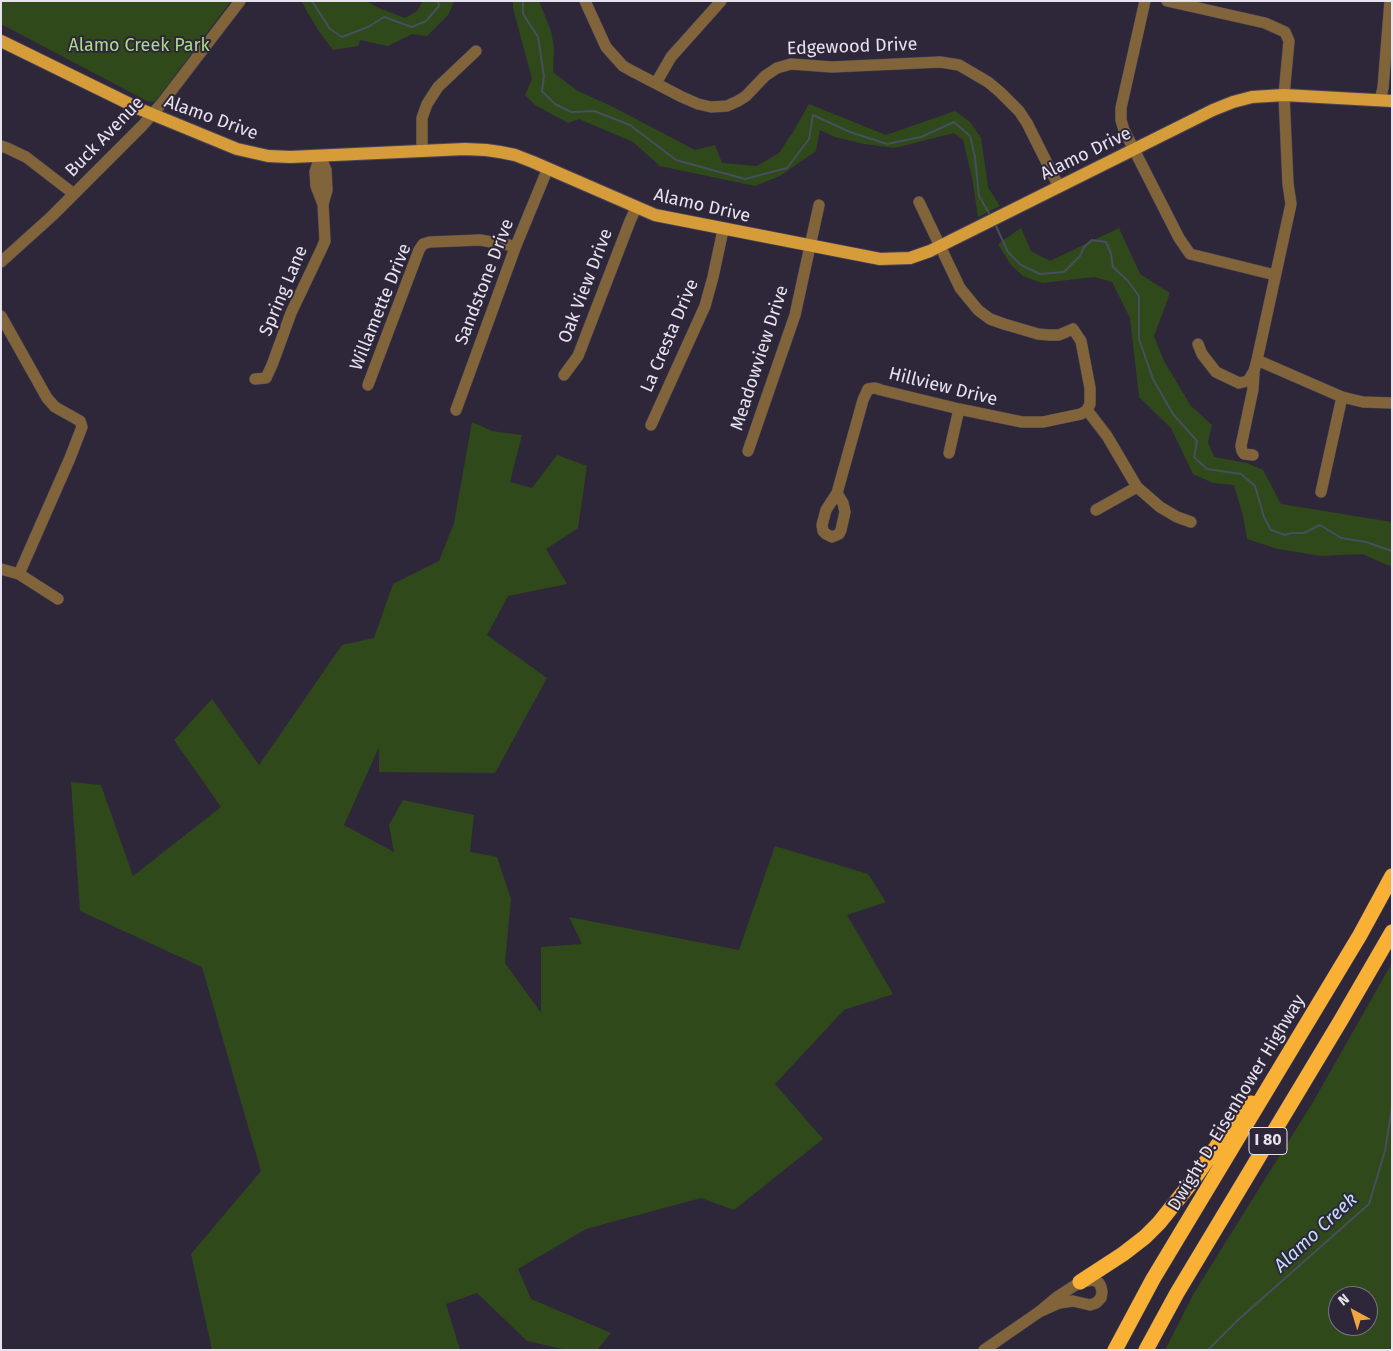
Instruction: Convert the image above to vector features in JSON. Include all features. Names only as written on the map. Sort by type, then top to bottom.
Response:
[{"type":"highway","name":"Dwight D. Eisenhower Highway","points":[[1115,1350],[1158,1271],[1360,935],[1392,876]]},
{"type":"highway","name":"I 80","points":[[1146,1350],[1176,1293],[1392,932]]},
{"type":"highway","points":[[1080,1282],[1123,1254],[1159,1223],[1186,1189],[1238,1116],[1274,1078]]},
{"type":"main road","name":"Alamo Drive","points":[[1,41],[152,114],[236,149],[275,157],[465,149],[486,150],[515,155],[655,216],[873,258],[893,260],[910,258],[940,246],[1213,110],[1233,102],[1252,97],[1284,95],[1386,100]]},
{"type":"street","name":"Buck Avenue","points":[[1,262],[40,228],[118,151],[152,114],[240,1]]},
{"type":"street","name":"Edgewood Drive","points":[[585,1],[601,38],[612,54],[630,70],[682,97],[711,107],[727,106],[738,102],[765,76],[777,68],[791,64],[832,67],[940,62],[959,65],[988,82],[1019,111],[1059,187]]},
{"type":"street","points":[[656,84],[672,57],[721,1]]},
{"type":"street","points":[[1145,1],[1121,108],[1122,124],[1134,150],[1183,246],[1190,254],[1275,275]]},
{"type":"street","points":[[1167,1],[1265,23],[1285,32],[1289,41],[1284,95],[1288,184],[1291,204],[1255,366],[1253,389],[1241,446],[1244,454],[1253,455]]},
{"type":"street","points":[[1386,100],[1383,88],[1390,1]]},
{"type":"street","points":[[422,151],[422,118],[427,104],[438,87],[476,52]]},
{"type":"street","points":[[1,146],[26,158],[74,194]]},
{"type":"street","name":"Spring Lane","points":[[256,379],[266,378],[291,313],[325,241],[323,204],[316,186],[315,172],[320,156]]},
{"type":"street","name":"Sandstone Drive","points":[[456,410],[515,248],[548,168]]},
{"type":"street","points":[[919,202],[960,288],[978,310],[1004,324],[1049,336],[1059,335],[1073,329],[1081,341],[1090,388],[1090,404],[1087,410],[1107,436],[1138,486],[1160,507],[1177,517],[1191,522]]},
{"type":"street","name":"Meadowview Drive","points":[[748,451],[796,315],[819,205]]},
{"type":"street","name":"Oak View Drive","points":[[564,375],[578,356],[636,208]]},
{"type":"street","name":"La Cresta Drive","points":[[651,425],[705,306],[723,230]]},
{"type":"street","name":"Willamette Drive","points":[[368,385],[419,250],[423,244],[430,242],[480,240],[509,245],[515,248]]},
{"type":"street","points":[[1,316],[47,398],[55,407],[80,421],[82,427],[19,574]]},
{"type":"street","points":[[1198,344],[1202,354],[1216,372],[1231,380],[1239,383],[1248,381],[1255,366]]},
{"type":"street","points":[[1255,366],[1342,397],[1363,402],[1392,403]]},
{"type":"street","name":"Hillview Drive","points":[[837,493],[863,400],[868,389],[875,388],[959,409],[1022,422],[1044,422],[1081,414],[1087,410]]},
{"type":"street","points":[[1321,492],[1342,397]]},
{"type":"street","points":[[948,453],[959,409]]},
{"type":"street","points":[[1096,510],[1138,486]]},
{"type":"street","points":[[1,569],[19,574],[58,599]]},
{"type":"street","points":[[984,1350],[1080,1282],[1094,1280],[1101,1287],[1101,1298],[1096,1303],[1090,1305],[1072,1301],[1059,1303],[1039,1312]]},
{"type":"green space","name":"Alamo Creek Park","points":[[1,1],[231,1],[153,102],[147,101],[1,24]]},
{"type":"green space","points":[[301,1],[366,1],[405,18],[417,11],[423,1],[454,2],[448,15],[427,36],[412,34],[388,46],[360,40],[358,46],[333,50],[318,30]]},
{"type":"green space","points":[[513,1],[539,1],[551,31],[554,47],[553,72],[576,90],[695,150],[715,145],[722,163],[757,166],[779,153],[809,104],[886,135],[955,111],[970,122],[981,138],[988,187],[1000,206],[978,217],[972,177],[963,140],[954,133],[895,148],[864,144],[835,137],[820,130],[816,151],[780,176],[755,186],[660,166],[633,142],[579,119],[568,123],[535,105],[525,95],[532,79],[513,8]]},
{"type":"green space","points":[[1021,228],[1031,251],[1050,261],[1119,228],[1140,274],[1170,293],[1154,336],[1164,361],[1191,406],[1212,425],[1208,442],[1214,457],[1247,463],[1263,470],[1281,504],[1392,522],[1392,567],[1362,554],[1321,556],[1278,549],[1247,539],[1234,485],[1213,483],[1193,474],[1171,428],[1139,397],[1130,318],[1112,282],[1094,277],[1042,283],[1023,276],[1011,265],[998,244]]},
{"type":"green space","points":[[472,422],[492,431],[522,435],[510,482],[532,488],[557,455],[587,466],[578,528],[546,549],[567,584],[508,596],[487,635],[547,678],[495,773],[379,772],[379,747],[344,825],[394,852],[389,825],[403,800],[474,815],[470,852],[497,857],[511,899],[505,963],[541,1013],[541,947],[582,944],[569,917],[739,950],[775,846],[868,874],[886,902],[847,915],[893,994],[844,1010],[775,1084],[823,1139],[734,1210],[701,1198],[586,1229],[518,1269],[531,1299],[611,1333],[597,1350],[567,1350],[527,1341],[477,1293],[446,1304],[460,1350],[212,1350],[191,1254],[261,1171],[202,967],[80,911],[71,782],[101,785],[133,876],[221,807],[174,740],[212,699],[259,765],[342,645],[374,638],[393,584],[439,561],[454,523]]},
{"type":"green space","points":[[1392,963],[1392,1350],[1165,1350],[1194,1293],[1313,1102]]},
{"type":"waterway","name":"Alamo Creek","points":[[312,1],[330,29],[342,37],[368,27],[384,17],[412,27],[426,21],[439,6],[438,1]]},
{"type":"waterway","name":"Alamo Creek","points":[[523,1],[523,14],[538,37],[544,76],[542,91],[555,104],[571,112],[594,111],[630,125],[676,160],[745,179],[787,168],[809,139],[813,115],[850,132],[887,144],[921,137],[954,122],[970,136],[975,157],[979,196],[990,215]]},
{"type":"waterway","name":"Alamo Creek","points":[[995,224],[1008,252],[1021,265],[1040,274],[1064,272],[1080,256],[1084,247],[1092,240],[1106,242],[1111,254],[1113,267],[1128,281],[1139,296],[1139,339],[1153,379],[1173,414],[1197,441],[1194,457],[1207,469],[1241,474],[1255,486],[1264,517],[1271,530],[1285,535],[1304,533],[1320,525],[1341,538],[1366,542],[1392,551]]},
{"type":"waterway","name":"Alamo Creek","points":[[1208,1350],[1239,1319],[1369,1204],[1385,1151],[1392,1107]]}]
